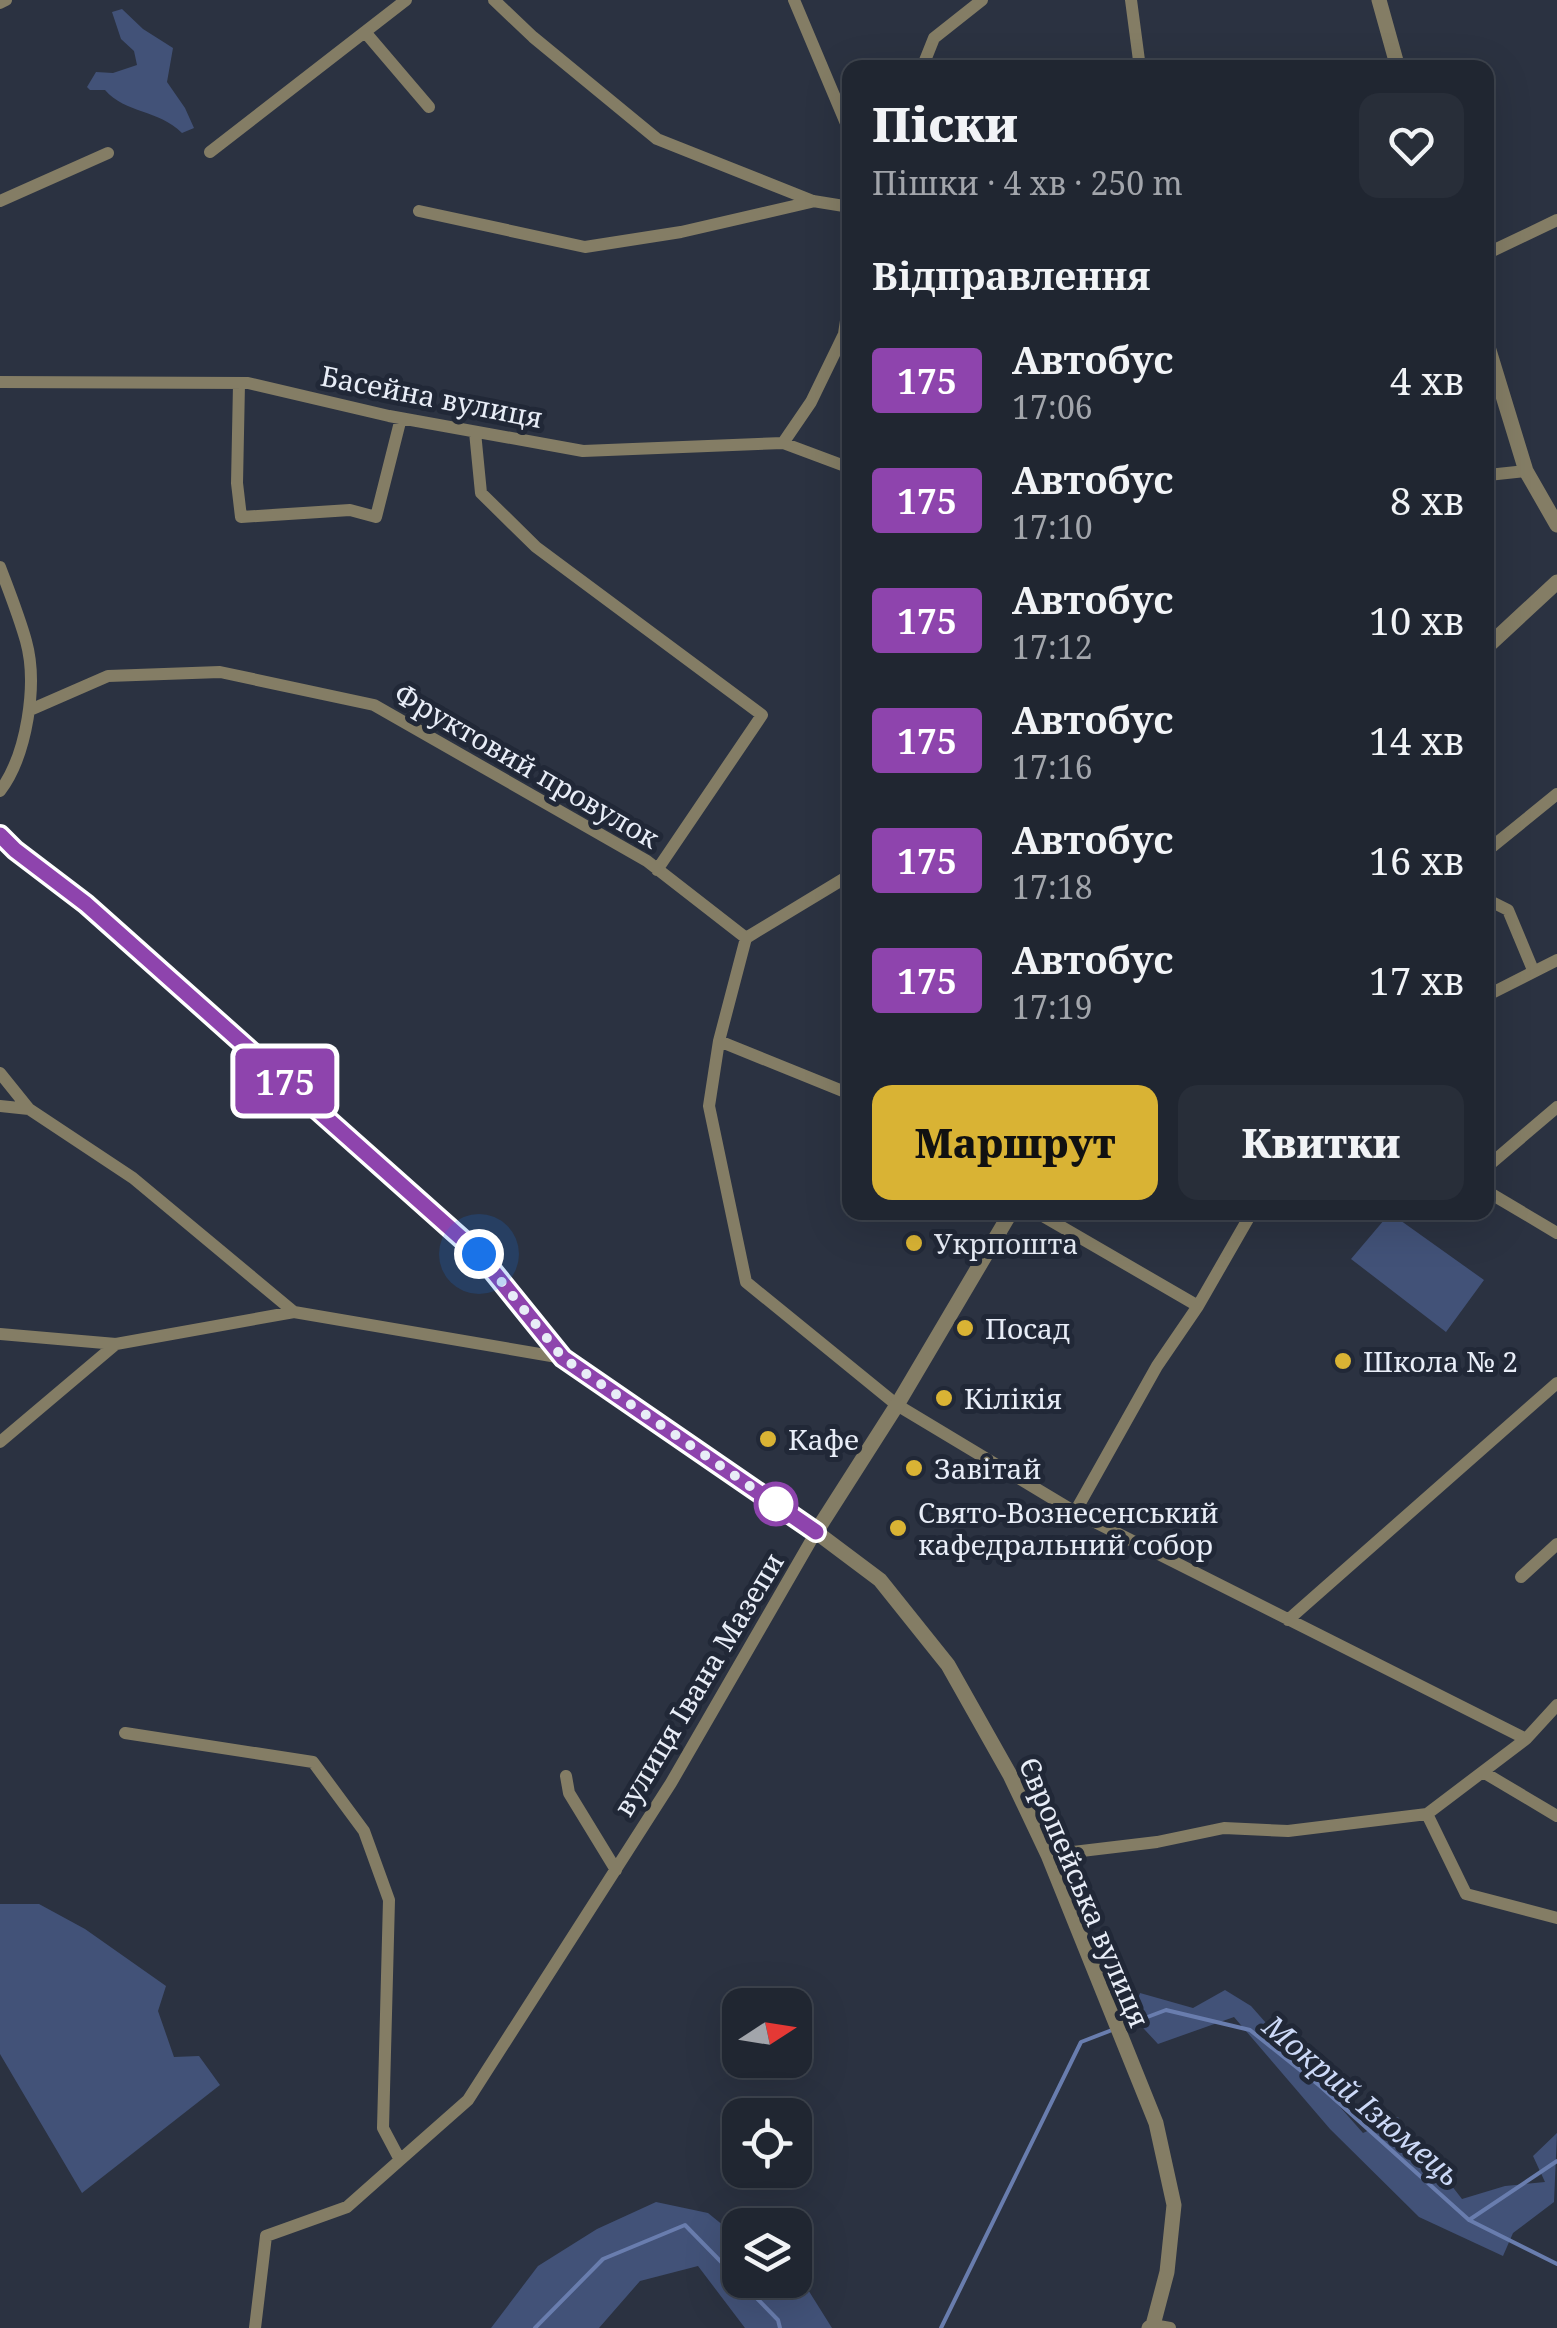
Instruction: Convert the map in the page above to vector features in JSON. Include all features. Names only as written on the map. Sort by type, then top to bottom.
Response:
[{"type":"street","points":[[210,152],[406,0]]},
{"type":"street","points":[[494,0],[657,139],[813,201],[842,206]]},
{"type":"street","points":[[794,0],[842,114]]},
{"type":"street","points":[[925,60],[934,38],[982,0]]},
{"type":"street","points":[[1131,0],[1139,60]]},
{"type":"street","points":[[1379,0],[1396,60]]},
{"type":"street","points":[[366,32],[428,107]]},
{"type":"street","points":[[0,201],[108,153]]},
{"type":"street","points":[[419,211],[585,247],[680,232],[813,201]]},
{"type":"street","points":[[1494,250],[1557,220]]},
{"type":"street","points":[[783,443],[811,402],[842,338]]},
{"type":"street","points":[[1494,366],[1526,471],[1557,525]]},
{"type":"street","name":"Басейна вулиця","points":[[0,382],[239,384],[583,451],[783,443],[842,465]]},
{"type":"street","points":[[239,384],[237,483],[241,517],[350,510],[376,517],[401,418]]},
{"type":"street","points":[[475,432],[482,493],[536,547],[762,714],[657,870]]},
{"type":"street","points":[[1494,474],[1526,471]]},
{"type":"street","points":[[0,567],[28,645],[30,710],[13,773],[0,790]]},
{"type":"street","points":[[1494,640],[1557,582]]},
{"type":"street","name":"Фруктовий провулок","points":[[30,710],[108,676],[220,672],[374,705],[647,861],[746,938]]},
{"type":"street","points":[[1494,845],[1557,794]]},
{"type":"street","name":"Європейська вулиця","points":[[0,835],[7,851],[86,904],[479,1254],[563,1358],[880,1580],[948,1665],[1010,1775],[1048,1855],[1156,2124],[1174,2206],[1167,2272],[1151,2326]]},
{"type":"street","points":[[842,880],[746,938],[719,1041],[708,1106],[746,1282],[897,1405],[1075,1512],[1526,1739]]},
{"type":"street","points":[[1494,903],[1508,910],[1534,970]]},
{"type":"street","points":[[1494,992],[1557,960]]},
{"type":"street","points":[[719,1041],[842,1091]]},
{"type":"street","points":[[0,1073],[29,1110],[133,1178],[294,1312]]},
{"type":"street","points":[[0,1106],[29,1110]]},
{"type":"street","points":[[1494,1161],[1557,1107]]},
{"type":"street","points":[[1494,1196],[1557,1233]]},
{"type":"street","name":"вулиця Івана Мазепи","points":[[255,2328],[266,2236],[346,2207],[468,2100],[671,1784],[816,1532],[897,1405],[1006,1220]]},
{"type":"street","points":[[1050,1220],[1198,1306]]},
{"type":"street","points":[[1075,1512],[1247,1220]]},
{"type":"street","points":[[0,1334],[116,1344],[294,1312],[563,1358]]},
{"type":"street","points":[[0,1442],[116,1344]]},
{"type":"street","points":[[1288,1620],[1557,1383]]},
{"type":"street","points":[[1521,1577],[1557,1544]]},
{"type":"street","points":[[1048,1855],[1157,1842],[1224,1828],[1288,1831],[1427,1814],[1526,1739],[1557,1705]]},
{"type":"street","points":[[125,1733],[313,1762],[364,1831],[388,1900],[388,2025],[382,2128],[400,2160]]},
{"type":"street","points":[[1482,1772],[1557,1816]]},
{"type":"street","points":[[566,1776],[569,1793],[616,1870]]},
{"type":"street","points":[[1427,1814],[1466,1894],[1557,1918]]},
{"type":"street","points":[[1151,2326],[1170,2328]]},
{"type":"shaded area","points":[[122,9],[143,29],[173,48],[167,82],[194,128],[182,133],[173,125],[113,98],[105,90],[87,87],[96,72],[113,73],[137,65],[134,51],[121,39],[112,12]]},
{"type":"shaded area","points":[[1384,1220],[1400,1220],[1484,1280],[1446,1332],[1351,1259]]},
{"type":"shaded area","points":[[0,1904],[39,1904],[85,1929],[166,1986],[158,2011],[174,2057],[199,2056],[220,2085],[82,2193],[0,2054]]},
{"type":"shaded area","points":[[1225,1990],[1251,2006],[1363,2133],[1398,2117],[1462,2199],[1505,2186],[1545,2182],[1533,2156],[1557,2133],[1554,2202],[1513,2233],[1503,2256],[1419,2217],[1330,2129],[1234,2017],[1158,2044],[1132,2016],[1140,1993],[1193,2008]]},
{"type":"shaded area","points":[[656,2202],[708,2213],[722,2224],[722,2298],[698,2266],[640,2281],[599,2328],[491,2328],[538,2266],[597,2229]]},
{"type":"shaded area","points":[[812,2296],[832,2328],[745,2328],[722,2298]]},
{"type":"waterway","name":"Мокрий Ізюмець","points":[[1121,2027],[1166,2010],[1250,2030],[1320,2086],[1469,2220],[1557,2161]]},
{"type":"waterway","name":"Мокрий Ізюмець","points":[[941,2328],[1081,2042],[1112,2030]]},
{"type":"waterway","points":[[1469,2220],[1557,2264]]},
{"type":"waterway","name":"Мокрий Ізюмець","points":[[535,2328],[603,2259],[685,2225],[778,2320],[780,2328]]},
{"type":"bus line","name":"175","points":[[0,835],[86,904],[479,1254],[563,1358],[816,1532]]},
{"type":"place","name":"Укрпошта","points":[[914,1243]]},
{"type":"place","name":"Посад","points":[[965,1328]]},
{"type":"place","name":"Школа № 2","points":[[1343,1361]]},
{"type":"place","name":"Кілікія","points":[[944,1398]]},
{"type":"place","name":"Кафе","points":[[768,1439]]},
{"type":"place","name":"Завітай","points":[[914,1468]]},
{"type":"place","name":"Свято-Вознесенський кафедральний собор","points":[[898,1528]]},
{"type":"route","points":[[479,1254],[563,1358],[779,1506],[776,1504]]}]
